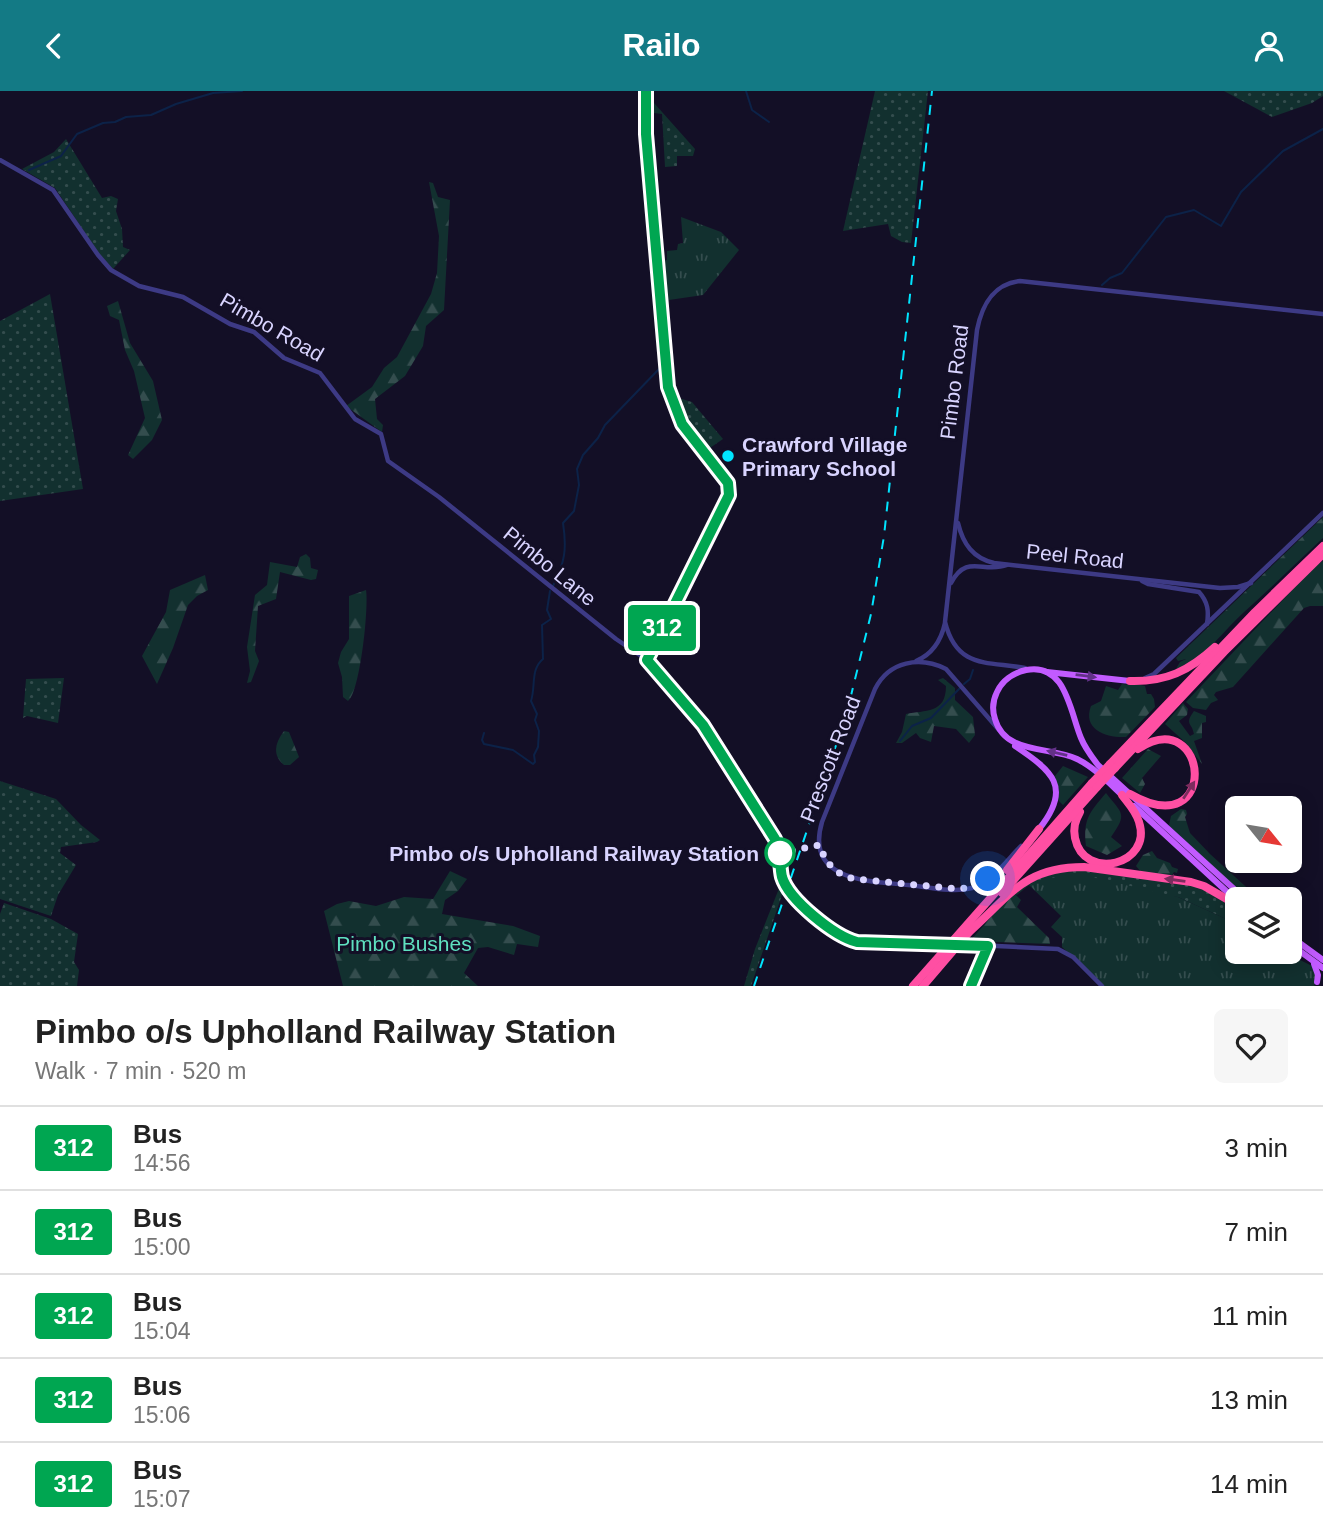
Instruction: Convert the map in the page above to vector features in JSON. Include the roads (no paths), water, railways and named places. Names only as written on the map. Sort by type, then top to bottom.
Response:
[{"type":"highway","points":[[1130,681],[1156,681],[1178,675],[1191,667],[1255,612],[1323,546]]},
{"type":"highway","points":[[1114,767],[1323,554]]},
{"type":"highway","points":[[923,986],[1096,787],[1255,612]]},
{"type":"highway","points":[[1138,749],[1177,703]]},
{"type":"highway","points":[[1114,767],[1147,743],[1159,739],[1176,742],[1186,749],[1193,760],[1196,778],[1185,798],[1169,806],[1151,805],[1126,795]]},
{"type":"highway","points":[[1035,856],[1080,812],[1096,787]]},
{"type":"highway","points":[[913,986],[976,912],[1096,787]]},
{"type":"highway","points":[[1080,812],[1074,831],[1076,842],[1084,856],[1106,865],[1123,862],[1135,851],[1141,827],[1126,795]]},
{"type":"highway","points":[[976,912],[1039,829]]},
{"type":"highway","points":[[968,933],[1015,887],[1031,876],[1067,867],[1191,882],[1225,897]]},
{"type":"main road","points":[[1130,681],[1030,669],[1006,679],[997,691],[994,715],[1002,733],[1009,740],[1079,760],[1098,772],[1231,887]]},
{"type":"main road","points":[[1042,671],[1052,676],[1064,689],[1080,737],[1098,765],[1225,891]]},
{"type":"main road","name":"Prescott Road","points":[[1009,740],[1041,764],[1056,785],[1056,802],[1039,829]]},
{"type":"main road","points":[[1302,945],[1323,960]]},
{"type":"main road","points":[[1302,953],[1323,968]]},
{"type":"main road","points":[[1309,958],[1318,969],[1315,984]]},
{"type":"main road","points":[[1315,984],[1323,976]]},
{"type":"street","points":[[646,91],[646,134],[668,387],[682,424],[729,486],[729,495],[647,660]]},
{"type":"street","name":"Pimbo Road","points":[[0,160],[53,190],[97,255],[111,270],[139,285],[173,294],[196,304],[230,324],[259,335],[284,358],[316,370],[360,423],[381,434],[384,444]]},
{"type":"street","name":"Pimbo Road","points":[[945,622],[980,316],[990,296],[1009,283],[1028,282],[1323,314]]},
{"type":"street","name":"Pimbo Lane","points":[[384,444],[388,461],[439,497],[616,639],[647,660],[703,725],[775,839],[779,848],[783,880],[793,894],[838,935],[864,944],[1058,949],[1069,954],[1102,986]]},
{"type":"street","points":[[1130,681],[1154,674],[1323,513]]},
{"type":"street","name":"Peel Road","points":[[957,516],[962,537],[971,552],[987,561],[1227,589],[1251,583]]},
{"type":"street","name":"Peel Road","points":[[949,585],[965,567],[975,565],[999,568],[1008,565]]},
{"type":"street","name":"Peel Road","points":[[1138,578],[1148,584],[1199,592],[1209,611],[1207,625]]},
{"type":"street","points":[[945,622],[956,647],[964,655],[977,661],[1030,669]]},
{"type":"street","name":"Prescott Road","points":[[945,622],[937,645],[926,656],[889,671],[875,689],[820,828],[820,845],[829,864],[842,875],[855,879],[967,889],[988,879],[1039,829]]},
{"type":"street","points":[[916,661],[942,667],[952,674],[1002,733]]},
{"type":"waterway","points":[[29,170],[61,156],[77,134],[103,123],[126,117],[151,115],[213,93],[242,91]]},
{"type":"waterway","points":[[746,91],[752,110],[769,122]]},
{"type":"waterway","points":[[1102,285],[1122,273],[1166,217],[1194,210],[1221,226],[1241,192],[1283,151],[1323,129]]},
{"type":"waterway","points":[[553,586],[564,555],[563,523],[574,511],[579,485],[577,469],[583,455],[605,425],[663,368]]},
{"type":"waterway","points":[[484,733],[484,744],[513,750],[533,764],[535,762],[539,731],[535,720],[537,714],[531,701],[536,668],[543,659],[542,625],[551,619],[547,610],[550,591]]},
{"type":"waterway","points":[[964,684],[970,679],[973,670]]},
{"type":"waterway","points":[[900,741],[912,726],[931,718],[960,688]]},
{"type":"railway","points":[[754,986],[846,716],[871,614],[884,536],[932,91]]},
{"type":"place","name":"Crawford Village Primary School","points":[[728,456]]},
{"type":"place","name":"Pimbo o/s Upholland Railway Station","points":[[780,853]]},
{"type":"park label","name":"Pimbo Bushes","points":[[404,943]]}]
